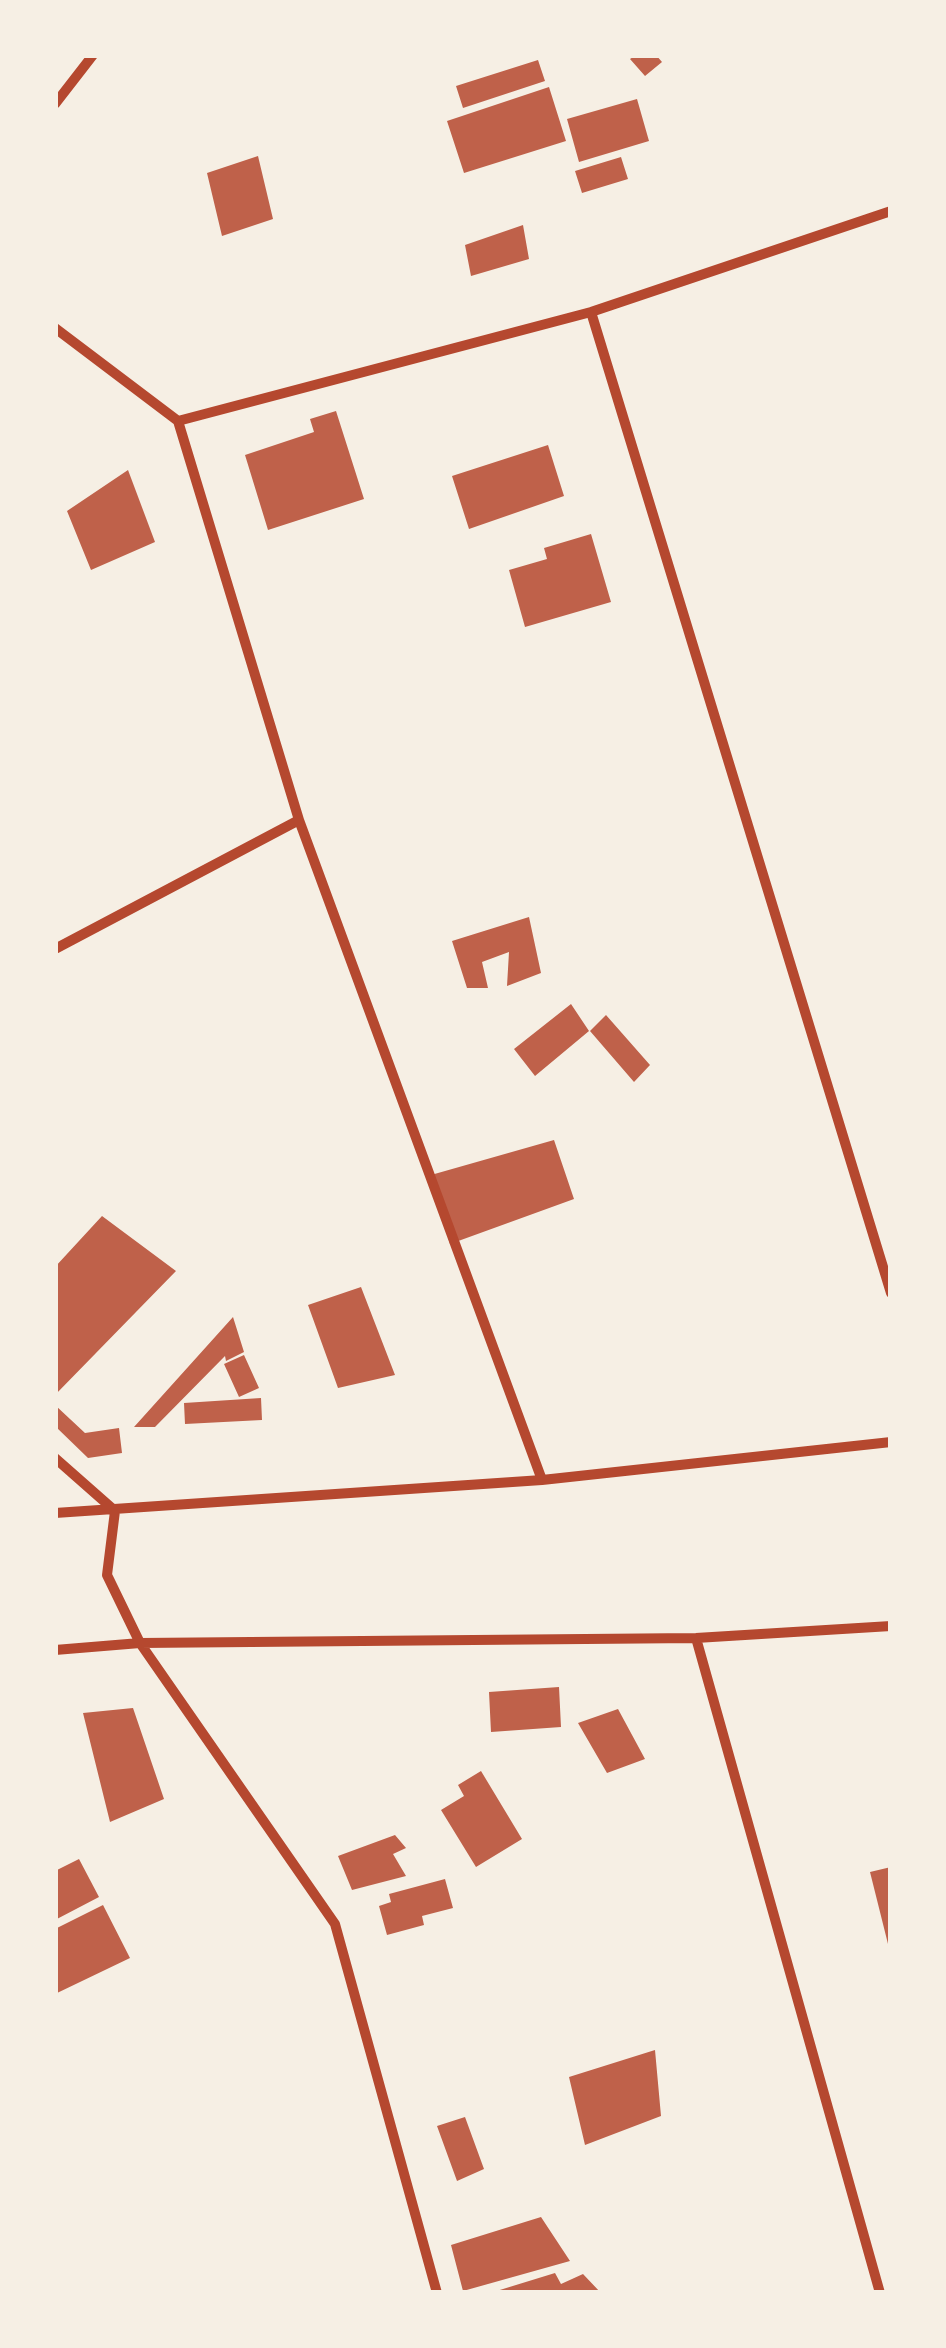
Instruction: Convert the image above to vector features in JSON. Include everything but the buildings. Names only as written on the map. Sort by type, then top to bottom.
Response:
[{"type":"street","points":[[55,104],[93,55]]},
{"type":"street","points":[[178,421],[591,312],[891,211]]},
{"type":"street","points":[[591,312],[891,1293]]},
{"type":"street","points":[[55,328],[178,421],[299,820],[542,1480]]},
{"type":"street","points":[[55,950],[299,820]]},
{"type":"street","points":[[55,1513],[542,1480],[891,1442]]},
{"type":"street","points":[[55,1458],[114,1510]]},
{"type":"street","points":[[114,1510],[108,1575],[140,1642],[336,1924],[436,2293]]},
{"type":"street","points":[[55,1650],[140,1642],[696,1638],[891,1626]]},
{"type":"street","points":[[696,1638],[880,2293]]}]
